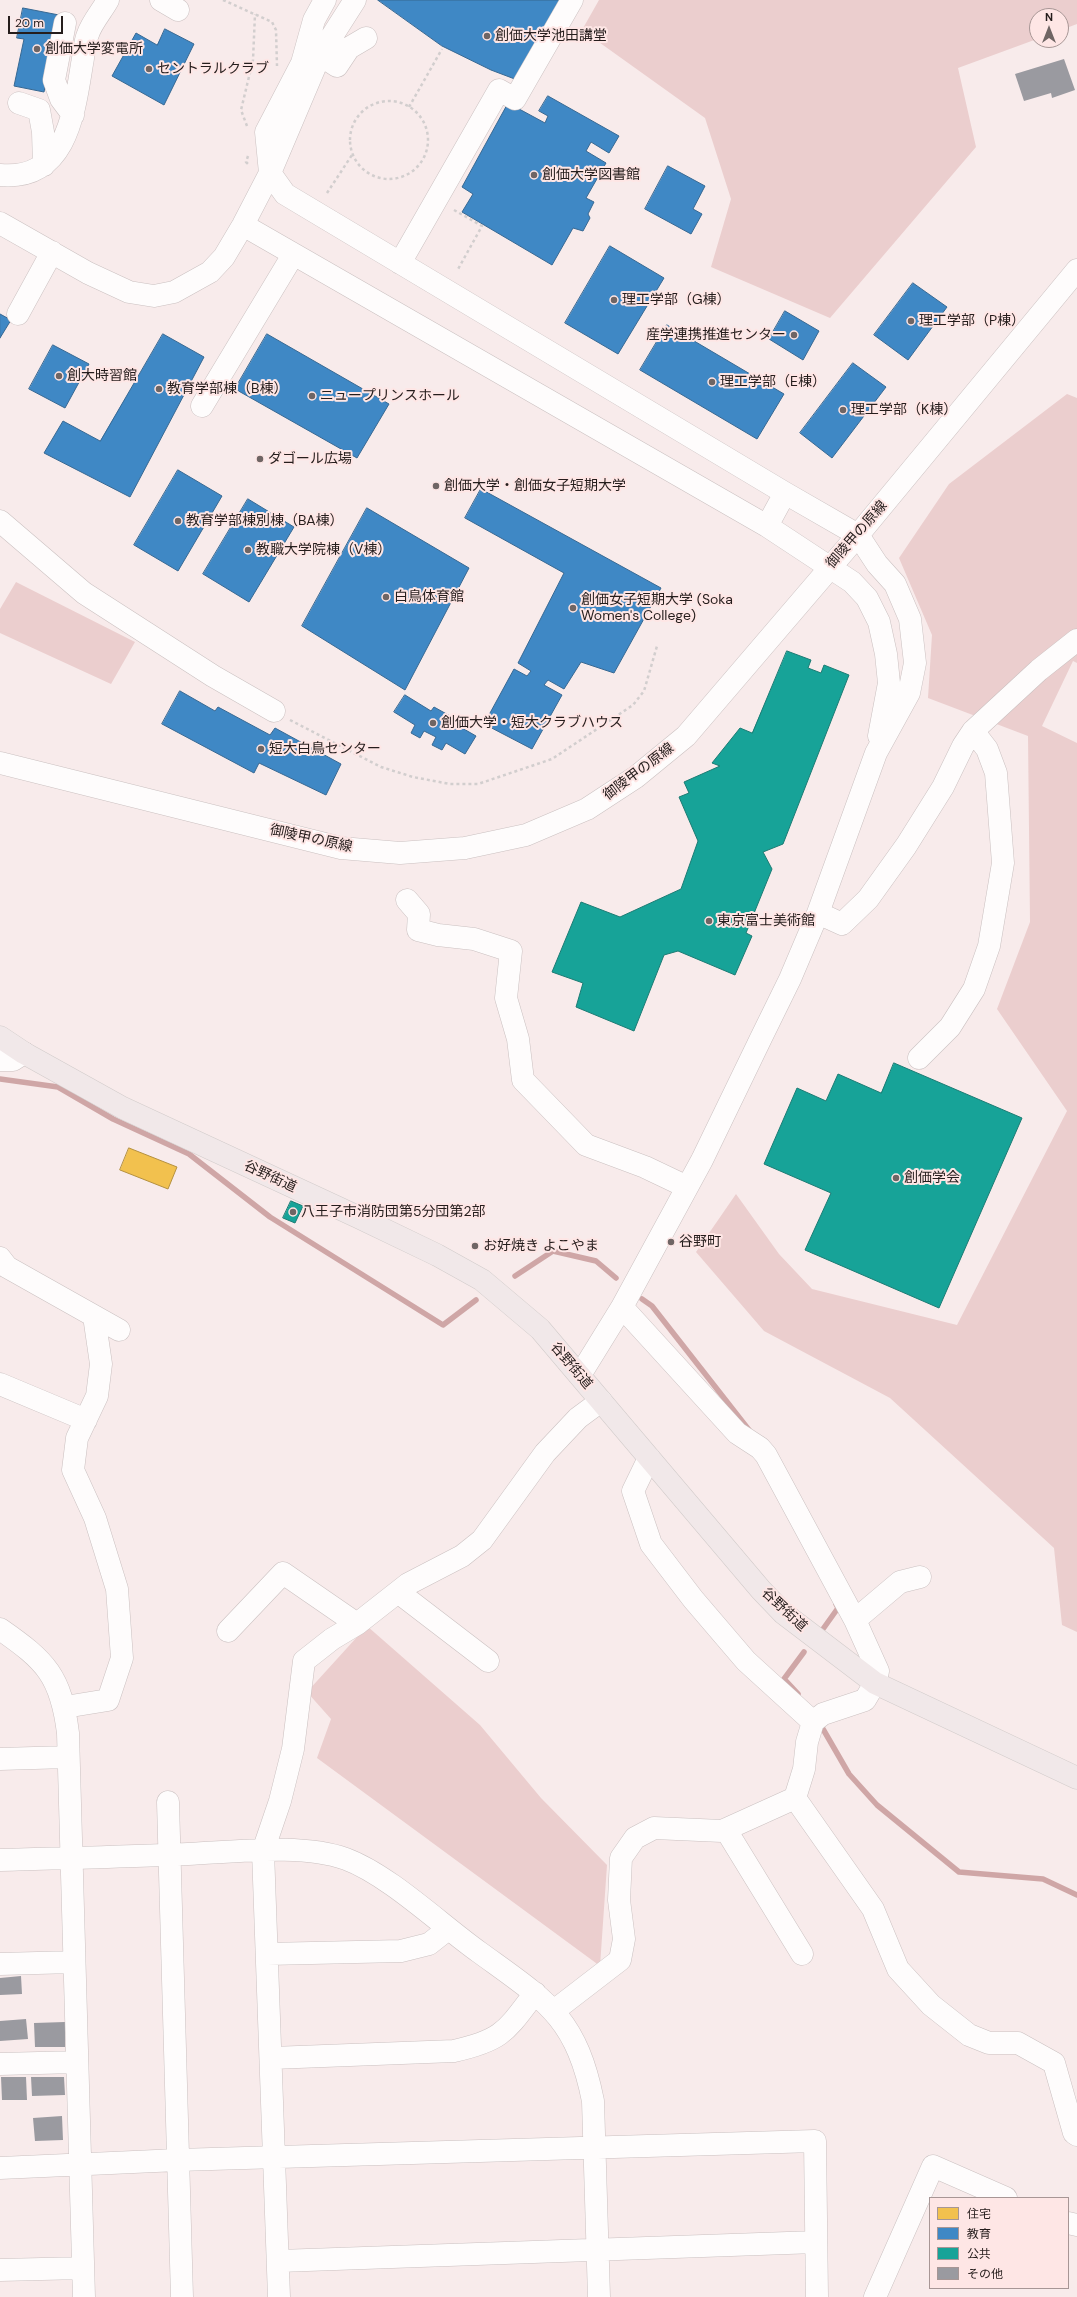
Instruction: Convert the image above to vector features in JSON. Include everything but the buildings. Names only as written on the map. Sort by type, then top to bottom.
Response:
[{"type":"main road","name":"谷野街道","points":[[0,1037],[24,1053],[123,1108],[358,1216],[462,1268],[498,1293],[540,1329],[761,1590],[784,1613],[875,1683],[1077,1778]]},
{"type":"street","points":[[0,175],[14,176],[39,168],[56,153],[68,130],[73,115],[87,35],[108,0]]},
{"type":"street","points":[[0,223],[129,292],[154,296],[174,292],[210,272],[224,257],[243,226],[270,173],[312,63],[314,20],[325,0]]},
{"type":"street","points":[[355,0],[312,63],[288,89],[266,132],[270,173],[285,194],[785,493],[858,535],[877,564],[895,584],[910,619],[915,663],[910,693],[876,753]]},
{"type":"street","points":[[400,263],[499,90],[515,100],[572,0]]},
{"type":"street","points":[[65,23],[54,80],[61,100],[73,115]]},
{"type":"street","points":[[312,63],[337,66],[349,48],[366,38]]},
{"type":"street","points":[[19,102],[39,110],[43,132],[44,165]]},
{"type":"street","points":[[243,226],[767,526],[830,566],[852,582],[867,598],[879,622],[886,654],[889,683],[876,753],[818,913],[787,986],[687,1188],[622,1307],[580,1375]]},
{"type":"street","points":[[18,314],[52,252]]},
{"type":"street","points":[[202,406],[293,255]]},
{"type":"street","name":"御陵甲の原線","points":[[0,763],[341,848],[400,853],[464,848],[526,835],[587,809],[636,778],[686,736],[858,535],[1077,270]]},
{"type":"street","points":[[767,526],[785,493]]},
{"type":"street","points":[[0,522],[84,593],[213,676],[274,711]]},
{"type":"street","points":[[818,913],[842,924],[868,899],[943,788],[963,746],[973,730],[1039,670],[1077,640]]},
{"type":"street","points":[[919,1058],[950,1027],[974,989],[989,946],[1003,863],[996,773],[987,749],[973,730]]},
{"type":"street","points":[[407,900],[419,914],[418,930],[438,935],[474,939],[511,951],[506,998],[518,1039],[523,1080],[586,1145],[645,1167],[687,1188]]},
{"type":"street","points":[[0,1060],[13,1060],[24,1053]]},
{"type":"street","points":[[0,1258],[7,1267],[119,1330]]},
{"type":"street","points":[[555,2010],[620,1960],[624,1939],[619,1900],[621,1858],[635,1838],[654,1828],[726,1830],[795,1798],[804,1769],[807,1742],[813,1722],[823,1714],[865,1700],[875,1683],[878,1671],[855,1620],[766,1454],[760,1448],[737,1433],[622,1307]]},
{"type":"street","points":[[65,1707],[108,1700],[122,1658],[117,1589],[95,1518],[73,1470],[77,1438],[97,1396],[101,1364],[94,1316]]},
{"type":"street","points":[[0,1384],[86,1420]]},
{"type":"street","points":[[279,2297],[272,2058],[263,1851],[280,1801],[293,1749],[304,1661],[332,1639],[357,1624],[408,1584],[462,1556],[482,1540],[545,1453],[578,1418],[601,1401]]},
{"type":"street","points":[[649,1458],[632,1491],[651,1544],[693,1599],[746,1661],[813,1722]]},
{"type":"street","points":[[228,1631],[283,1573],[357,1624]]},
{"type":"street","points":[[855,1620],[900,1582],[920,1577]]},
{"type":"street","points":[[398,1592],[488,1661]]},
{"type":"street","points":[[0,1629],[27,1649],[47,1669],[55,1681],[65,1707],[68,1757],[84,2297]]},
{"type":"street","points":[[0,1759],[68,1757]]},
{"type":"street","points":[[795,1798],[873,1909],[898,1969],[931,2005],[968,2035],[989,2043],[1018,2043],[1054,2063],[1074,2133],[1077,2135]]},
{"type":"street","points":[[168,1802],[182,2297]]},
{"type":"street","points":[[726,1830],[802,1954]]},
{"type":"street","points":[[0,1860],[263,1851],[314,1852],[346,1859],[372,1872],[535,1993],[555,2010],[569,2030],[588,2075],[593,2101],[599,2297]]},
{"type":"street","points":[[267,1954],[401,1951],[430,1944],[448,1929]]},
{"type":"street","points":[[0,1964],[74,1962]]},
{"type":"street","points":[[272,2058],[454,2051],[484,2044],[505,2032],[535,1993]]},
{"type":"street","points":[[0,2064],[77,2062]]},
{"type":"street","points":[[0,2168],[81,2166],[178,2160],[595,2149],[815,2141],[817,2297]]},
{"type":"street","points":[[875,2297],[933,2166],[1004,2197]]},
{"type":"street","points":[[278,2261],[816,2242]]},
{"type":"street","points":[[0,2270],[83,2268]]},
{"type":"path","points":[[222,0],[272,22],[276,30],[278,71],[280,79],[288,89]]},
{"type":"path","points":[[248,130],[241,110],[253,60],[255,14]]},
{"type":"path","points":[[410,107],[442,49]]},
{"type":"path","points":[[382,101],[393,101],[410,107],[422,119],[427,131],[428,144],[424,156],[417,167],[401,177],[381,178],[369,174],[359,166],[352,155],[350,132],[354,121],[361,112],[370,105],[382,101]]},
{"type":"path","points":[[250,148],[246,162],[259,170],[270,173]]},
{"type":"path","points":[[327,193],[352,155]]},
{"type":"path","points":[[457,271],[482,226],[467,218]]},
{"type":"path","points":[[274,711],[381,767],[413,777],[450,784],[478,784],[552,759],[633,705],[644,692],[658,646]]},
{"type":"shaded area","points":[[599,0],[1077,0],[1077,24],[1069,27],[1069,8],[1029,8],[1029,42],[958,68],[976,147],[830,318],[711,267],[731,199],[705,118],[582,30]]},
{"type":"shaded area","points":[[1067,394],[1077,398],[1077,663],[1073,661],[1042,726],[1077,743],[1077,1632],[1062,1625],[1054,1548],[890,1398],[764,1331],[696,1252],[736,1194],[779,1254],[812,1289],[957,1325],[1067,1111],[997,1009],[1030,922],[1028,736],[928,698],[932,635],[899,558],[949,484]]},
{"type":"shaded area","points":[[16,582],[135,642],[111,684],[0,633],[0,609]]},
{"type":"shaded area","points":[[367,1626],[480,1725],[541,1798],[607,1865],[600,1966],[317,1758],[331,1719],[307,1692]]},
{"type":"waterway","points":[[0,1079],[58,1087],[113,1119],[189,1154],[270,1217],[443,1325],[476,1300]]},
{"type":"waterway","points":[[515,1276],[553,1251],[596,1261],[616,1278]]},
{"type":"waterway","points":[[642,1299],[652,1306],[749,1430]]},
{"type":"waterway","points":[[823,1629],[838,1608],[836,1604]]},
{"type":"waterway","points":[[798,1694],[784,1679],[804,1652]]},
{"type":"waterway","points":[[823,1729],[849,1774],[877,1805],[959,1872],[1043,1879],[1077,1895]]},
{"type":"place","name":"創価大学池田講堂","points":[[487,36]]},
{"type":"place","name":"創価大学変電所","points":[[37,49]]},
{"type":"place","name":"セントラルクラブ","points":[[149,69]]},
{"type":"place","name":"創価大学図書館","points":[[534,175]]},
{"type":"place","name":"理工学部（G棟）","points":[[614,300]]},
{"type":"place","name":"理工学部（P棟）","points":[[911,321]]},
{"type":"place","name":"産学連携推進センター","points":[[794,335]]},
{"type":"place","name":"創大時習館","points":[[59,376]]},
{"type":"place","name":"理工学部（E棟）","points":[[712,382]]},
{"type":"place","name":"教育学部棟（B棟）","points":[[159,389]]},
{"type":"place","name":"ニュープリンスホール","points":[[312,396]]},
{"type":"place","name":"理工学部（K棟）","points":[[843,410]]},
{"type":"place","name":"ダゴール広場","points":[[260,459]]},
{"type":"place","name":"創価大学・創価女子短期大学","points":[[436,486]]},
{"type":"place","name":"教育学部棟別棟（BA棟）","points":[[178,521]]},
{"type":"place","name":"教職大学院棟（V棟）","points":[[248,550]]},
{"type":"place","name":"白鳥体育館","points":[[386,597]]},
{"type":"place","name":"創価女子短期大学 (Soka Women's College)","points":[[573,608]]},
{"type":"place","name":"創価大学・短大クラブハウス","points":[[433,723]]},
{"type":"place","name":"短大白鳥センター","points":[[261,749]]},
{"type":"place","name":"東京富士美術館","points":[[709,921]]},
{"type":"place","name":"創価学会","points":[[896,1178]]},
{"type":"place","name":"八王子市消防団第5分団第2部","points":[[293,1212]]},
{"type":"place","name":"谷野町","points":[[671,1242]]},
{"type":"place","name":"お好焼き よこやま","points":[[475,1246]]}]
